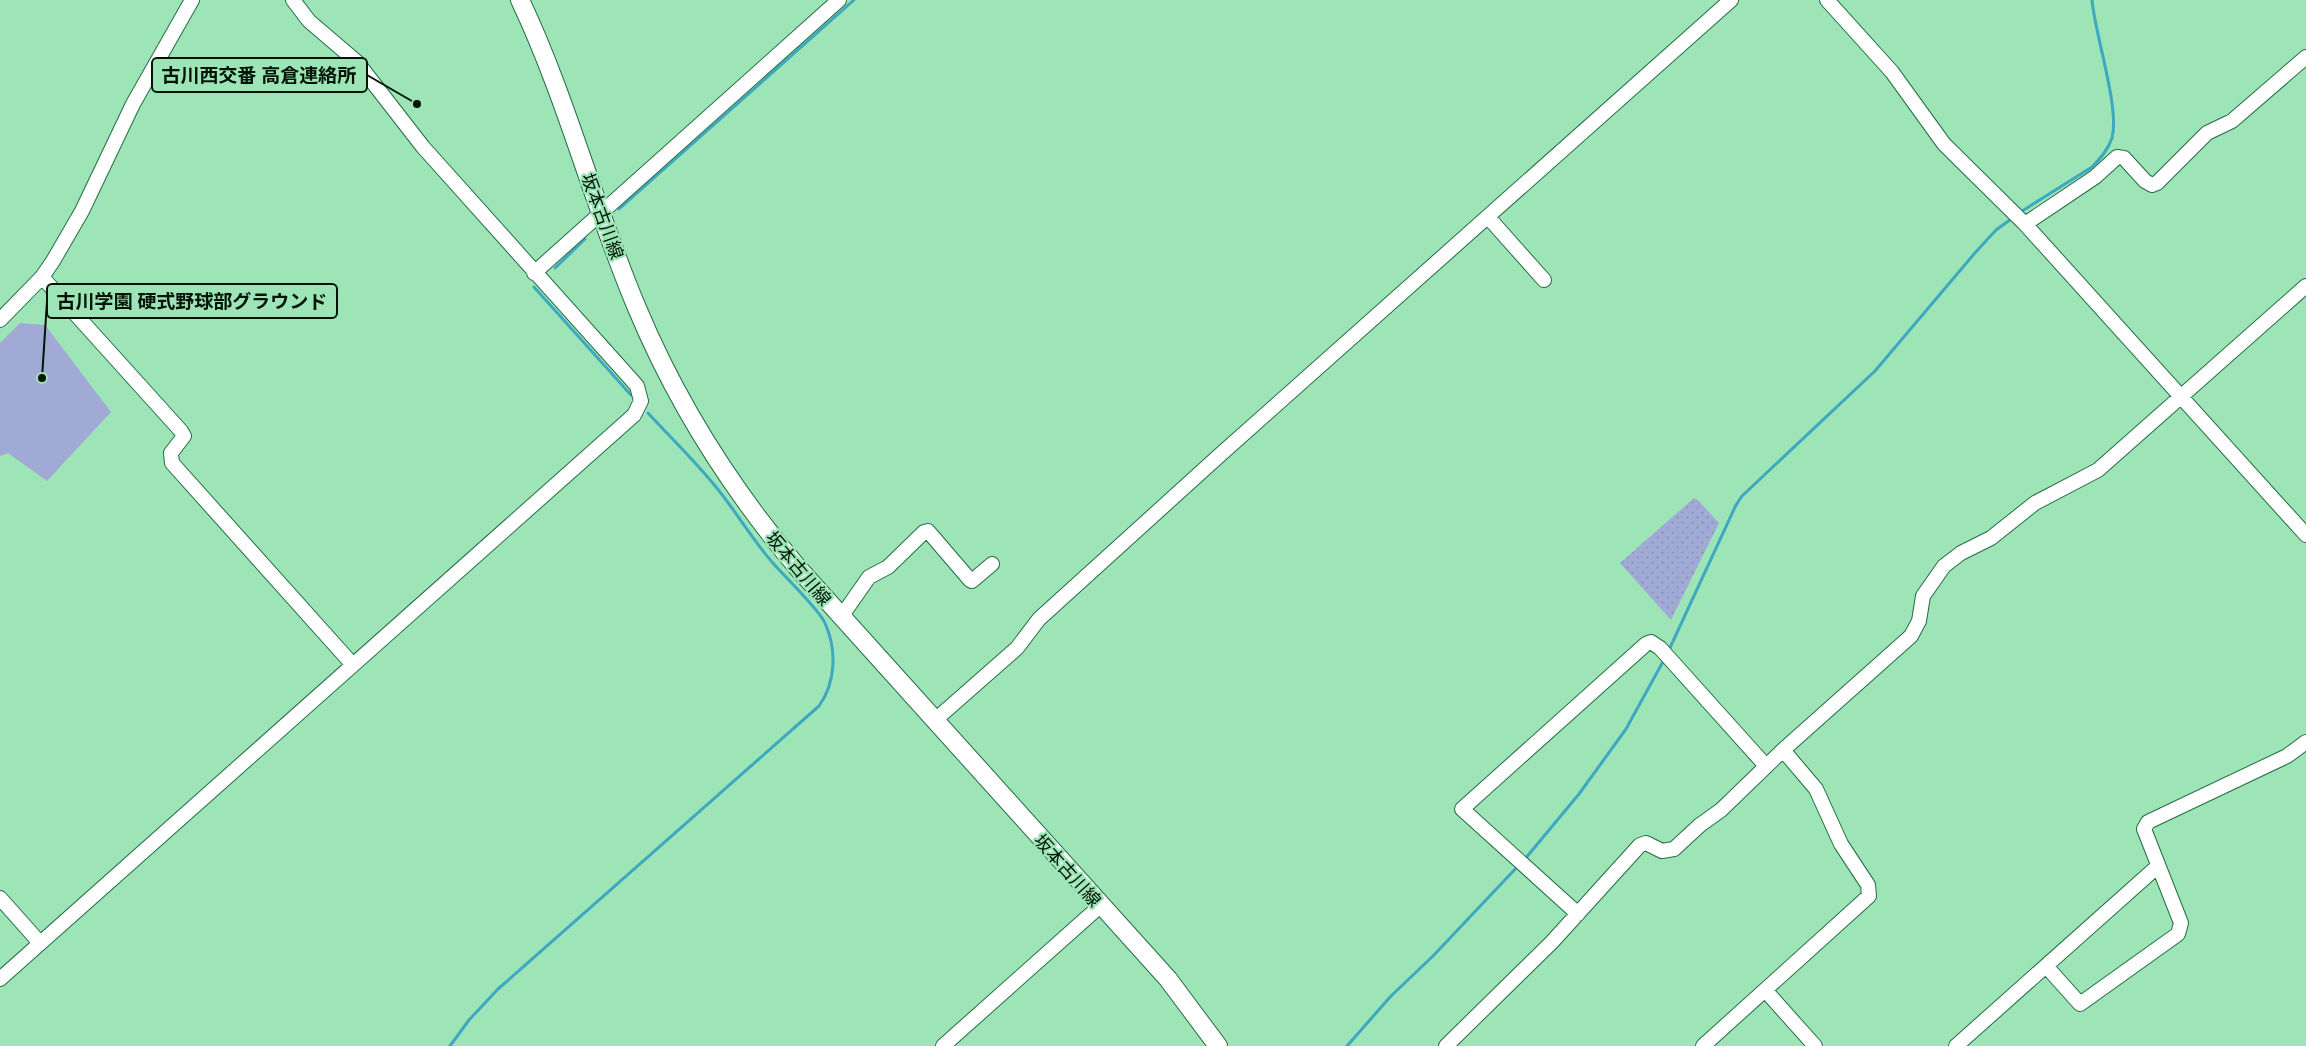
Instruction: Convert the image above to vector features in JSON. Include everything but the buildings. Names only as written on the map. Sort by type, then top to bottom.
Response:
[{"type":"main road","name":"坂本古川線","points":[[520,0],[559,92],[637,308],[662,364],[699,433],[770,535],[934,721],[1168,979],[1218,1046]]},
{"type":"street","points":[[0,320],[42,276],[82,211],[133,104],[192,0]]},
{"type":"street","points":[[0,979],[634,415],[641,401],[637,386],[423,147],[357,62],[309,21],[293,0]]},
{"type":"street","points":[[534,273],[839,0]]},
{"type":"street","points":[[934,721],[1017,648],[1039,619],[1068,592],[1731,0]]},
{"type":"street","points":[[1827,0],[1892,72],[1944,144],[2018,217],[2306,535]]},
{"type":"street","points":[[2018,217],[2095,177],[2117,157],[2124,158],[2145,181],[2152,184],[2157,183],[2207,133],[2232,121],[2306,57]]},
{"type":"street","points":[[1488,217],[1544,280]]},
{"type":"street","points":[[42,276],[181,431],[184,436],[171,453],[172,463],[353,665]]},
{"type":"street","points":[[1446,1046],[1578,914],[1640,845],[1646,843],[1662,851],[1674,849],[1700,825],[1721,810],[1783,750],[1911,636],[1919,621],[1923,596],[1944,566],[1961,553],[1991,538],[2035,503],[2098,470],[2306,286]]},
{"type":"street","points":[[841,617],[869,577],[888,567],[924,532],[928,531],[972,581],[992,564]]},
{"type":"street","points":[[1578,914],[1462,809],[1646,644],[1651,642],[1660,648],[1766,766]]},
{"type":"street","points":[[2046,966],[2080,1004],[2178,934],[2181,923],[2144,829],[2148,822],[2287,756],[2306,742]]},
{"type":"street","points":[[1703,1046],[1869,896],[1870,890],[1841,844],[1816,789],[1783,750]]},
{"type":"street","points":[[1956,1046],[2158,866]]},
{"type":"street","points":[[0,898],[40,943]]},
{"type":"street","points":[[943,1046],[1100,906]]},
{"type":"street","points":[[1765,990],[1815,1046]]},
{"type":"shaded area","points":[[20,323],[45,325],[111,412],[47,481],[8,453],[0,456],[0,343]]},
{"type":"shaded area","points":[[1694,498],[1719,523],[1671,620],[1620,563]]},
{"type":"waterway","points":[[619,209],[854,0]]},
{"type":"waterway","points":[[2019,213],[2092,167],[2104,154],[2112,138],[2114,125],[2113,109],[2092,0]]},
{"type":"waterway","points":[[1668,652],[1736,505],[1742,496],[1875,371],[1974,254],[1996,230],[2014,217]]},
{"type":"waterway","points":[[555,268],[585,239]]},
{"type":"waterway","points":[[534,287],[631,395]]},
{"type":"waterway","points":[[450,1046],[469,1020],[498,989],[819,706],[829,687],[832,676],[833,655],[832,644],[825,623],[809,601],[765,554],[712,482],[648,413]]},
{"type":"waterway","points":[[1525,859],[1579,794],[1626,729],[1665,658]]},
{"type":"waterway","points":[[1347,1046],[1391,996],[1433,956],[1519,865]]},
{"type":"place","name":"古川西交番 高倉連絡所","points":[[417,104]]},
{"type":"place","name":"古川学園 硬式野球部グラウンド","points":[[42,378]]}]
